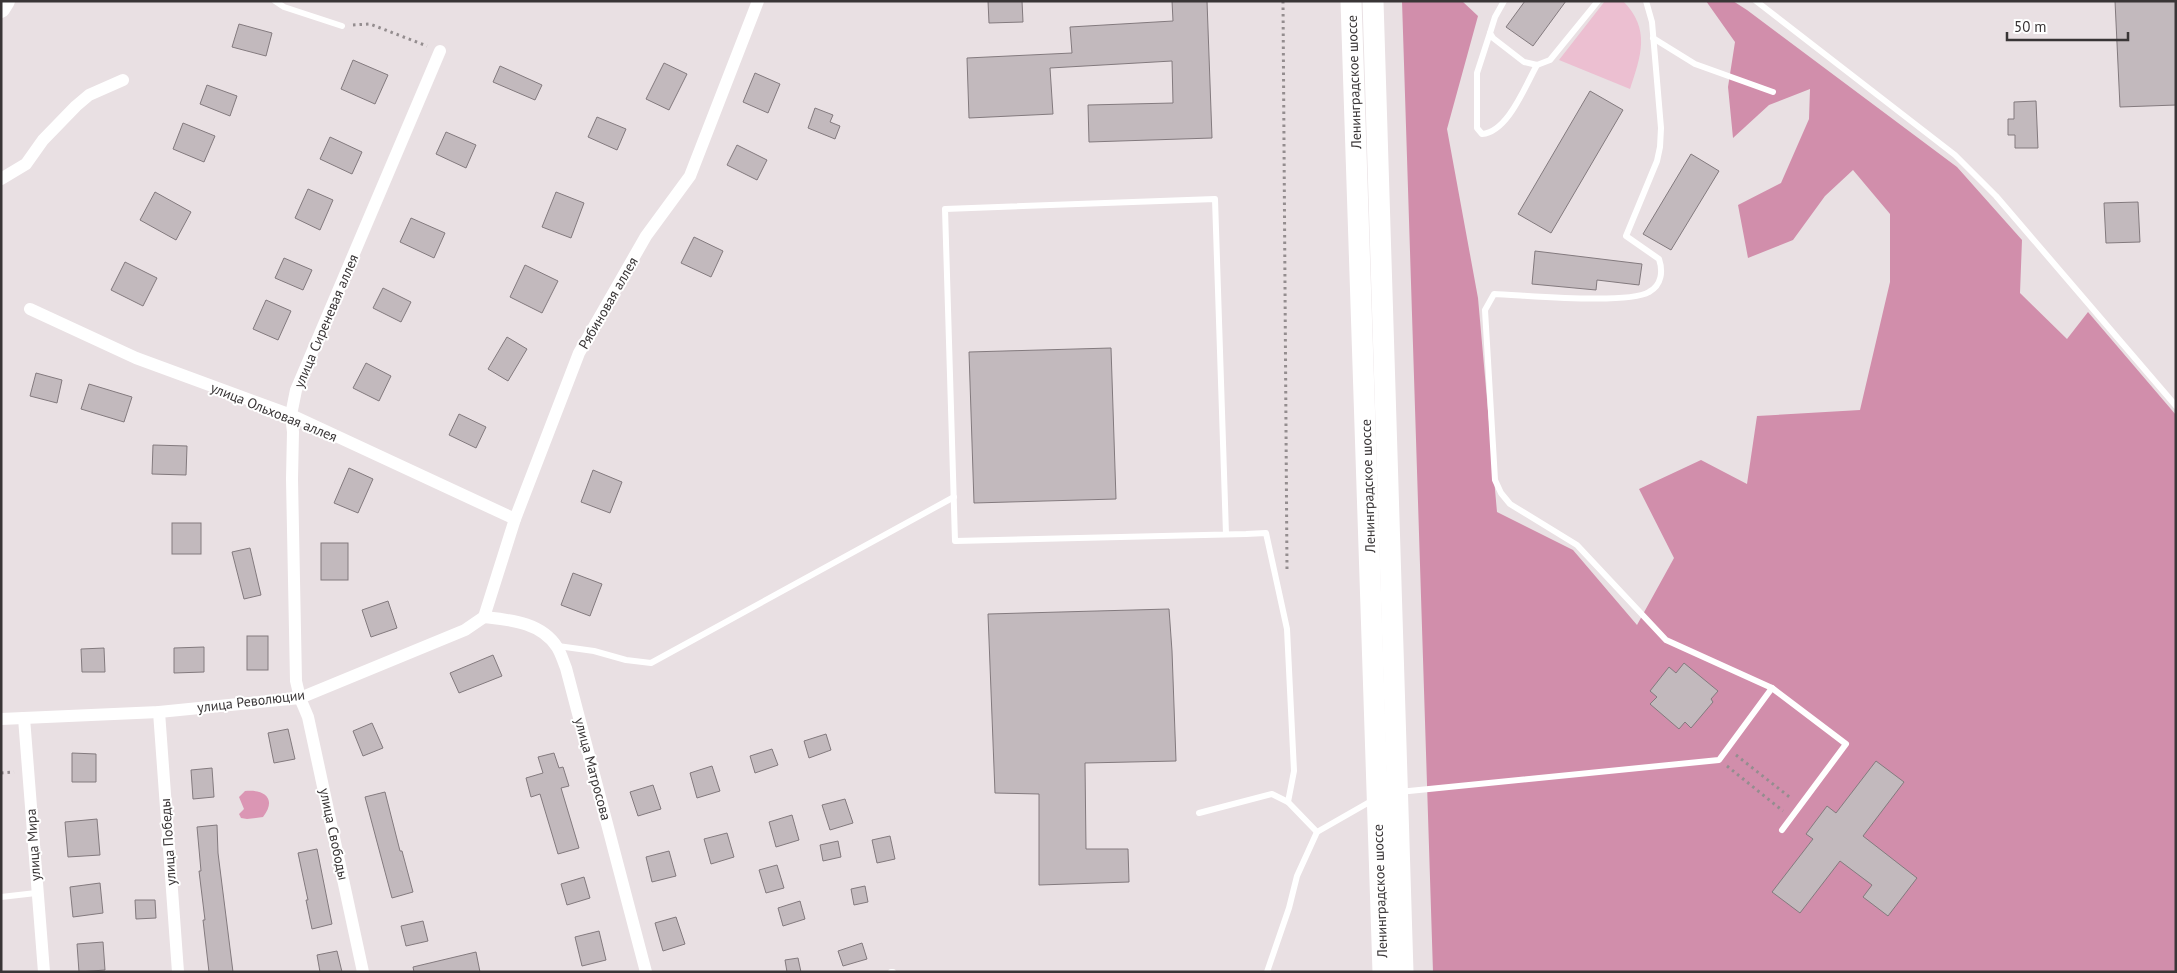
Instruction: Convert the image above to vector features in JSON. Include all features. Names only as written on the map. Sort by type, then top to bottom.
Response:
[{"type":"highway","name":"Ленинградское шоссе","points":[[1351,1],[1384,972]]},
{"type":"highway","name":"Ленинградское шоссе","points":[[1373,1],[1403,972]]},
{"type":"main road","points":[[1,9],[6,1]]},
{"type":"street","name":"Рябиновая аллея","points":[[484,617],[515,519],[579,353],[646,236],[690,176],[758,1]]},
{"type":"street","name":"улица Сиреневая аллея","points":[[300,698],[296,681],[292,479],[293,432],[291,415],[296,390],[440,51]]},
{"type":"street","points":[[1,179],[26,164],[43,140],[89,95],[123,80]]},
{"type":"street","name":"улица Ольховая аллея","points":[[30,309],[136,358],[291,415],[515,519]]},
{"type":"street","name":"улица Революции","points":[[1,719],[159,712],[300,698],[465,630],[484,617]]},
{"type":"street","name":"улица Матросова","points":[[484,617],[515,621],[529,626],[543,633],[556,646],[566,668],[646,972]]},
{"type":"street","name":"улица Свободы","points":[[300,698],[308,716],[363,972]]},
{"type":"street","name":"улица Победы","points":[[159,712],[178,972]]},
{"type":"street","name":"улица Мира","points":[[24,718],[36,893],[44,972]]},
{"type":"lane","points":[[275,1],[284,7],[342,26]]},
{"type":"lane","points":[[1504,1],[1495,17],[1477,73],[1477,128],[1482,134],[1491,134],[1506,120],[1537,65]]},
{"type":"lane","points":[[1490,33],[1493,38],[1524,62],[1537,65],[1550,60],[1598,1]]},
{"type":"lane","points":[[1646,1],[1652,22],[1661,128],[1660,147],[1657,161],[1626,236],[1659,259],[1663,272],[1657,286],[1650,292],[1638,297],[1605,298],[1494,294],[1485,310],[1495,480],[1501,493],[1510,504],[1577,545],[1666,640],[1772,688],[1846,744],[1782,830]]},
{"type":"lane","points":[[1756,1],[1954,155],[1996,196],[2176,406]]},
{"type":"lane","points":[[1653,38],[1695,64],[1773,92]]},
{"type":"lane","points":[[1226,534],[1215,199],[944,210],[955,541],[1266,533],[1287,630],[1294,771],[1288,802]]},
{"type":"lane","points":[[556,646],[594,651],[626,660],[651,663],[954,497]]},
{"type":"lane","points":[[1397,792],[1719,760],[1772,688]]},
{"type":"lane","points":[[1199,813],[1272,794],[1288,802],[1317,832]]},
{"type":"lane","points":[[1267,972],[1289,908],[1296,876],[1317,832],[1377,798]]},
{"type":"lane","points":[[1,897],[36,893]]},
{"type":"path","points":[[1283,1],[1287,580]]},
{"type":"path","points":[[342,26],[370,24],[440,51]]},
{"type":"path","points":[[1728,748],[1800,805]]},
{"type":"path","points":[[1719,760],[1791,817]]},
{"type":"shaded area","points":[[1402,1],[1462,1],[1478,16],[1447,129],[1478,298],[1497,512],[1573,550],[1637,625],[1674,558],[1639,489],[1701,460],[1747,484],[1757,416],[1860,410],[1890,282],[1890,214],[1853,170],[1825,196],[1793,240],[1748,258],[1738,205],[1781,183],[1809,119],[1810,89],[1769,105],[1733,138],[1728,87],[1735,42],[1706,1],[1733,1],[1747,10],[1957,167],[2022,240],[2020,293],[2067,339],[2088,312],[2176,415],[2176,972],[1433,972]]},
{"type":"shaded area","points":[[1605,1],[1623,1],[1632,11],[1640,32],[1640,54],[1630,89],[1559,60]]},
{"type":"shaded area","points":[[245,791],[258,792],[267,796],[269,805],[263,817],[241,818],[239,814],[244,809],[239,797]]},
{"type":"building","points":[[988,1],[1022,1],[1023,22],[989,23]]},
{"type":"building","points":[[1172,1],[1207,1],[1212,138],[1089,142],[1088,105],[1173,103],[1172,61],[1050,68],[1053,114],[969,118],[967,58],[1072,53],[1070,27],[1173,21]]},
{"type":"building","points":[[1525,1],[1566,1],[1533,46],[1506,27]]},
{"type":"building","points":[[2115,1],[2176,1],[2176,105],[2120,107]]},
{"type":"building","points":[[239,24],[272,33],[266,56],[232,47]]},
{"type":"building","points":[[353,60],[388,75],[375,104],[341,89]]},
{"type":"building","points":[[664,63],[687,74],[669,110],[646,99]]},
{"type":"building","points":[[500,66],[542,85],[535,100],[493,82]]},
{"type":"building","points":[[755,73],[780,84],[768,113],[743,102]]},
{"type":"building","points":[[207,85],[237,96],[230,116],[200,104]]},
{"type":"building","points":[[1590,91],[1623,110],[1551,233],[1518,214]]},
{"type":"building","points":[[2036,101],[2038,148],[2015,148],[2015,135],[2008,135],[2008,119],[2014,119],[2014,102]]},
{"type":"building","points":[[815,108],[833,115],[830,122],[840,126],[835,139],[808,128]]},
{"type":"building","points":[[597,117],[626,129],[617,150],[588,137]]},
{"type":"building","points":[[183,123],[215,136],[204,162],[173,149]]},
{"type":"building","points":[[446,132],[476,145],[466,168],[436,154]]},
{"type":"building","points":[[330,137],[362,152],[352,174],[320,159]]},
{"type":"building","points":[[737,145],[767,160],[757,180],[727,165]]},
{"type":"building","points":[[1691,154],[1719,171],[1671,250],[1643,234]]},
{"type":"building","points":[[308,189],[333,200],[320,230],[295,218]]},
{"type":"building","points":[[155,192],[191,212],[176,240],[140,220]]},
{"type":"building","points":[[556,192],[584,203],[571,238],[542,227]]},
{"type":"building","points":[[2138,202],[2140,242],[2106,243],[2104,203]]},
{"type":"building","points":[[411,218],[445,233],[434,258],[400,242]]},
{"type":"building","points":[[694,237],[723,251],[711,277],[681,263]]},
{"type":"building","points":[[1535,251],[1642,264],[1639,285],[1597,280],[1596,290],[1532,284]]},
{"type":"building","points":[[284,258],[312,270],[303,290],[275,278]]},
{"type":"building","points":[[125,262],[157,278],[143,306],[111,290]]},
{"type":"building","points":[[525,265],[558,281],[542,313],[510,297]]},
{"type":"building","points":[[383,288],[411,302],[401,322],[373,308]]},
{"type":"building","points":[[266,300],[291,311],[278,340],[253,329]]},
{"type":"building","points":[[507,337],[527,349],[508,381],[488,369]]},
{"type":"building","points":[[1111,348],[1116,499],[974,503],[969,352]]},
{"type":"building","points":[[366,363],[391,376],[379,401],[353,388]]},
{"type":"building","points":[[36,373],[62,380],[57,403],[30,396]]},
{"type":"building","points":[[89,384],[132,397],[124,422],[81,409]]},
{"type":"building","points":[[459,414],[486,427],[476,448],[449,435]]},
{"type":"building","points":[[153,445],[187,446],[186,475],[152,474]]},
{"type":"building","points":[[349,468],[373,479],[358,513],[334,503]]},
{"type":"building","points":[[593,470],[622,482],[610,513],[581,502]]},
{"type":"building","points":[[172,523],[201,523],[201,554],[172,554]]},
{"type":"building","points":[[321,543],[348,543],[348,580],[321,580]]},
{"type":"building","points":[[250,548],[261,595],[244,599],[232,552]]},
{"type":"building","points":[[573,573],[602,584],[590,616],[561,605]]},
{"type":"building","points":[[388,601],[397,628],[371,637],[362,610]]},
{"type":"building","points":[[1169,609],[1176,761],[1085,763],[1086,849],[1128,849],[1129,882],[1039,885],[1039,794],[995,793],[988,614]]},
{"type":"building","points":[[247,636],[268,636],[268,670],[247,670]]},
{"type":"building","points":[[204,647],[204,672],[174,673],[174,648]]},
{"type":"building","points":[[104,648],[105,672],[82,672],[81,649]]},
{"type":"building","points":[[493,655],[502,676],[459,693],[450,673]]},
{"type":"building","points":[[1684,663],[1718,691],[1711,699],[1713,702],[1691,728],[1685,722],[1679,729],[1650,704],[1657,697],[1650,691],[1669,667],[1676,673]]},
{"type":"building","points":[[372,723],[383,748],[363,756],[353,731]]},
{"type":"building","points":[[288,729],[295,759],[274,763],[268,733]]},
{"type":"building","points":[[826,734],[831,750],[809,758],[804,741]]},
{"type":"building","points":[[772,749],[778,765],[755,773],[750,756]]},
{"type":"building","points":[[72,753],[96,754],[96,782],[72,782]]},
{"type":"building","points":[[554,753],[559,768],[563,767],[569,786],[561,788],[579,848],[558,854],[540,794],[531,797],[526,778],[543,773],[538,757]]},
{"type":"building","points":[[1876,761],[1904,782],[1863,836],[1917,878],[1888,916],[1863,897],[1872,885],[1840,861],[1800,913],[1772,892],[1813,839],[1806,834],[1827,806],[1836,813]]},
{"type":"building","points":[[712,766],[720,791],[697,798],[690,773]]},
{"type":"building","points":[[212,768],[214,797],[193,799],[191,770]]},
{"type":"building","points":[[653,785],[661,809],[638,816],[630,792]]},
{"type":"building","points":[[385,792],[413,892],[392,898],[365,797]]},
{"type":"building","points":[[845,799],[853,823],[830,830],[822,805]]},
{"type":"building","points":[[792,815],[799,840],[776,847],[769,822]]},
{"type":"building","points":[[97,819],[100,855],[68,857],[65,822]]},
{"type":"building","points":[[217,825],[218,853],[233,972],[209,972],[203,920],[205,920],[199,871],[201,871],[197,827]]},
{"type":"building","points":[[727,833],[734,857],[711,864],[704,839]]},
{"type":"building","points":[[890,836],[895,859],[877,863],[872,840]]},
{"type":"building","points":[[838,841],[841,857],[823,861],[820,845]]},
{"type":"building","points":[[317,849],[332,924],[312,929],[298,853]]},
{"type":"building","points":[[669,851],[676,876],[652,882],[646,857]]},
{"type":"building","points":[[777,865],[784,888],[766,893],[759,870]]},
{"type":"building","points":[[584,877],[590,898],[567,905],[561,884]]},
{"type":"building","points":[[100,883],[103,913],[73,917],[70,887]]},
{"type":"building","points":[[865,886],[868,902],[854,905],[851,889]]},
{"type":"building","points":[[135,900],[155,900],[156,918],[136,919]]},
{"type":"building","points":[[800,901],[805,919],[783,926],[778,908]]},
{"type":"building","points":[[676,917],[685,944],[663,951],[655,923]]},
{"type":"building","points":[[423,921],[428,941],[406,946],[401,926]]},
{"type":"building","points":[[599,931],[606,960],[582,966],[575,937]]},
{"type":"building","points":[[103,942],[105,970],[79,972],[77,944]]},
{"type":"building","points":[[862,943],[867,959],[843,966],[838,951]]},
{"type":"building","points":[[337,951],[342,972],[320,972],[317,955]]},
{"type":"building","points":[[476,952],[480,972],[414,972],[413,967]]},
{"type":"building","points":[[798,958],[801,972],[787,972],[785,960]]}]
